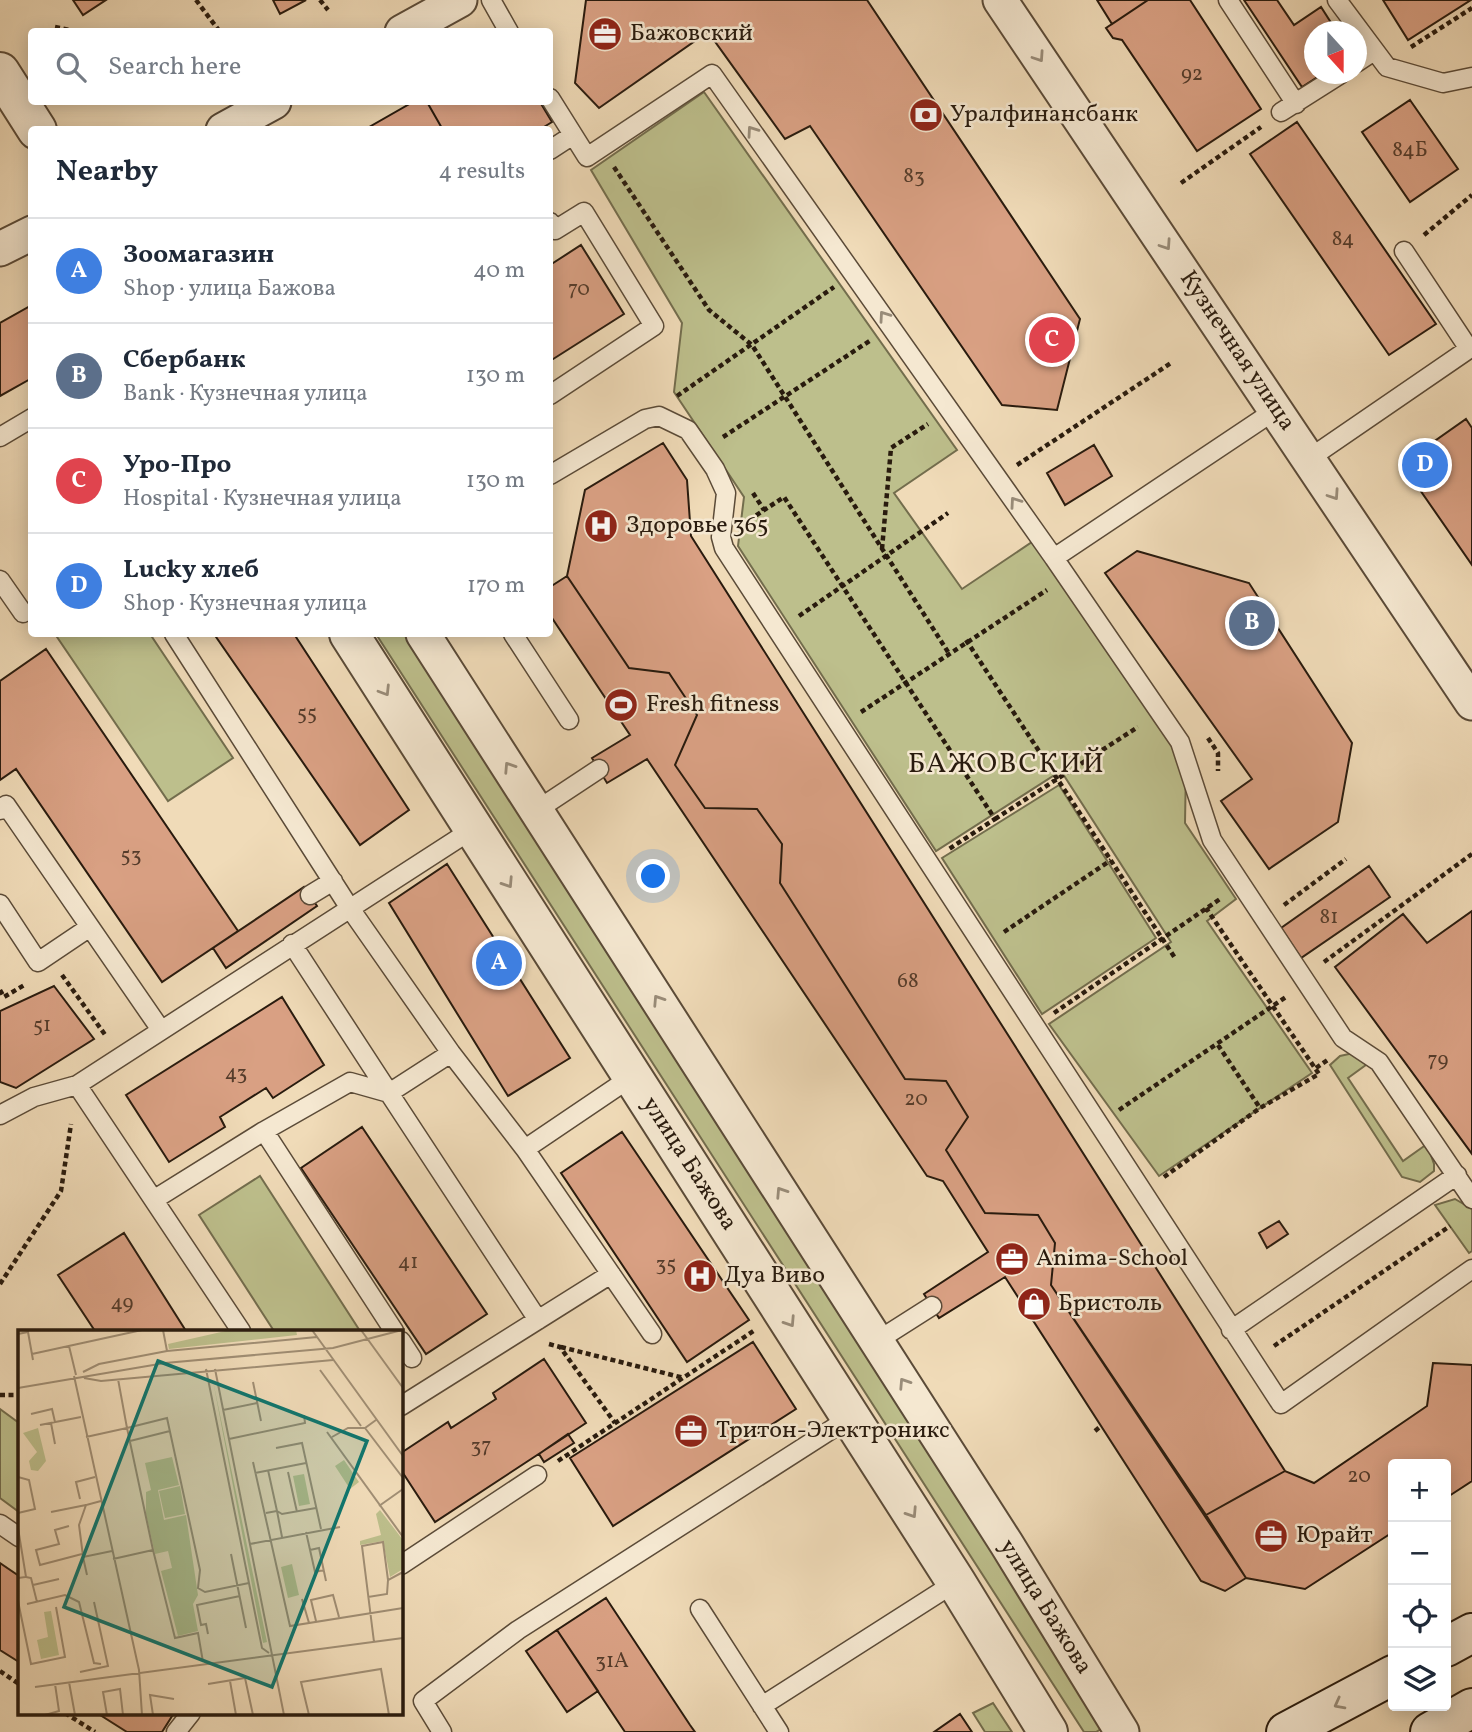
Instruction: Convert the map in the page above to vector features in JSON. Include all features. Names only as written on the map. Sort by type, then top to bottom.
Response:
[{"type":"street","points":[[409,28],[460,0]]},
{"type":"street","name":"Кузнечная улица","points":[[1000,0],[1472,703]]},
{"type":"street","points":[[0,72],[34,126]]},
{"type":"street","points":[[230,126],[269,105]]},
{"type":"street","points":[[0,249],[28,235]]},
{"type":"street","name":"улица Бажова","points":[[351,637],[851,1417],[1048,1732]]},
{"type":"street","name":"улица Бажова","points":[[426,637],[877,1341],[1122,1732]]},
{"type":"street","points":[[1451,1644],[1472,1633]]},
{"type":"street","points":[[1286,1732],[1388,1678]]},
{"type":"street","points":[[1430,1732],[1472,1708]]},
{"type":"lane","points":[[491,0],[507,28]]},
{"type":"lane","points":[[1228,0],[1289,108],[1326,84]]},
{"type":"lane","points":[[1337,0],[1387,68],[1443,83],[1472,77]]},
{"type":"lane","points":[[1367,56],[1374,51]]},
{"type":"lane","points":[[553,103],[587,157],[712,74],[1055,558],[1180,742],[1212,840],[1343,1038],[1379,1062],[1472,1199]]},
{"type":"lane","points":[[553,148],[573,135]]},
{"type":"lane","points":[[553,227],[555,230],[584,212],[654,326],[553,394]]},
{"type":"lane","points":[[1310,458],[1471,352],[1404,251]]},
{"type":"lane","points":[[1055,558],[1277,409]]},
{"type":"lane","points":[[553,473],[645,419],[659,416],[688,430],[726,493],[721,537],[724,548],[1281,1404],[1472,1269]]},
{"type":"lane","points":[[0,438],[28,420]]},
{"type":"lane","points":[[0,580],[23,613]]},
{"type":"lane","points":[[176,637],[349,907],[451,1053],[525,1149],[652,1334]]},
{"type":"lane","points":[[515,637],[569,720]]},
{"type":"lane","points":[[537,810],[599,769]]},
{"type":"lane","points":[[0,810],[6,805],[161,1030]]},
{"type":"lane","points":[[0,1115],[34,1097],[77,1085],[473,829]]},
{"type":"lane","points":[[310,895],[333,881]]},
{"type":"lane","points":[[0,904],[38,962],[90,927]]},
{"type":"lane","points":[[292,944],[538,1320]]},
{"type":"lane","points":[[155,1199],[264,1131],[351,1082],[389,1093],[451,1053]]},
{"type":"lane","points":[[525,1149],[633,1076]]},
{"type":"lane","points":[[77,1085],[240,1330]]},
{"type":"lane","points":[[264,1131],[393,1330]]},
{"type":"lane","points":[[1231,1330],[1457,1175]]},
{"type":"lane","points":[[402,1405],[611,1274]]},
{"type":"lane","points":[[877,1341],[932,1306]]},
{"type":"lane","points":[[402,1343],[412,1358]]},
{"type":"lane","points":[[442,1732],[423,1701],[518,1630],[851,1417]]},
{"type":"lane","points":[[402,1564],[537,1475]]},
{"type":"lane","points":[[0,1524],[18,1536]]},
{"type":"lane","points":[[762,1706],[956,1582]]},
{"type":"lane","points":[[700,1609],[779,1732]]},
{"type":"lane","points":[[176,1732],[190,1714]]},
{"type":"path","points":[[196,0],[216,28]]},
{"type":"path","points":[[320,0],[328,10]]},
{"type":"path","points":[[1374,51],[1398,55],[1472,8]]},
{"type":"path","points":[[55,27],[60,28]]},
{"type":"path","points":[[1181,183],[1289,108]]},
{"type":"path","points":[[601,148],[709,310],[752,345],[948,652]]},
{"type":"path","points":[[1404,251],[1472,195]]},
{"type":"path","points":[[645,419],[853,274]]},
{"type":"path","points":[[701,450],[891,327]]},
{"type":"path","points":[[1008,472],[1171,363]]},
{"type":"path","points":[[882,550],[891,448],[950,409]]},
{"type":"path","points":[[721,537],[785,497],[995,819]]},
{"type":"path","points":[[778,630],[948,513]]},
{"type":"path","points":[[840,726],[966,640],[1067,577]]},
{"type":"path","points":[[966,640],[1175,958]]},
{"type":"path","points":[[929,862],[1160,712]]},
{"type":"path","points":[[1098,1124],[1308,983],[1321,972],[1322,964],[1472,853]]},
{"type":"path","points":[[983,946],[1111,860]]},
{"type":"path","points":[[1143,1192],[1260,1108],[1319,1074],[1206,908]]},
{"type":"path","points":[[1035,1026],[1192,918]]},
{"type":"path","points":[[57,968],[112,1044]]},
{"type":"path","points":[[0,990],[4,997],[36,979]]},
{"type":"path","points":[[1217,1045],[1260,1108]]},
{"type":"path","points":[[0,1284],[61,1191],[77,1085]]},
{"type":"path","points":[[1271,1348],[1450,1226]]},
{"type":"path","points":[[537,1475],[757,1329]]},
{"type":"path","points":[[515,1335],[684,1378]]},
{"type":"path","points":[[560,1347],[615,1423]]},
{"type":"path","points":[[0,1395],[18,1395]]},
{"type":"path","points":[[1094,1431],[1101,1426]]},
{"type":"path","points":[[0,1671],[18,1683]]},
{"type":"path","points":[[67,1714],[95,1732]]},
{"type":"green space","points":[[704,92],[957,450],[894,493],[962,589],[1035,540],[1186,766],[1185,823],[1236,899],[1207,921],[1312,1073],[1159,1176],[1049,1024],[1171,942],[1061,771],[936,851],[738,546],[744,497],[674,392],[682,323],[591,170]]},
{"type":"green space","points":[[57,637],[152,637],[233,758],[168,801]]},
{"type":"green space","points":[[378,637],[407,637],[1106,1726],[1096,1732],[1084,1732]]},
{"type":"green space","points":[[1059,785],[1156,938],[1042,1014],[942,858]]},
{"type":"green space","points":[[1359,1054],[1370,1062],[1348,1078],[1403,1161],[1427,1144],[1434,1171],[1420,1182],[1402,1177],[1330,1065],[1340,1056]]},
{"type":"green space","points":[[260,1176],[359,1330],[273,1330],[199,1215]]},
{"type":"green space","points":[[1455,1199],[1472,1209],[1472,1251],[1469,1253],[1435,1205]]},
{"type":"green space","points":[[0,1409],[18,1422],[18,1511],[0,1498]]},
{"type":"green space","points":[[993,1703],[1012,1732],[985,1732],[973,1713]]},
{"type":"building","points":[[73,0],[106,0],[83,15]]},
{"type":"building","points":[[273,0],[306,0],[280,14]]},
{"type":"building","points":[[586,0],[867,0],[1080,319],[1057,410],[1002,405],[810,126],[785,139],[708,32],[599,108],[575,83]]},
{"type":"building","points":[[1097,0],[1148,0],[1112,24]]},
{"type":"building","points":[[1148,0],[1190,0],[1261,109],[1197,151],[1122,40],[1113,38],[1106,28]]},
{"type":"building","points":[[1244,0],[1277,0],[1294,25],[1321,7],[1330,21],[1304,21],[1304,84],[1307,84],[1302,87]]},
{"type":"building","points":[[1383,0],[1471,0],[1408,40]]},
{"type":"building","points":[[1410,100],[1458,169],[1410,202],[1362,132]]},
{"type":"building","points":[[408,105],[429,105],[441,126],[371,126]]},
{"type":"building","points":[[429,105],[542,105],[552,122],[546,126],[441,126]]},
{"type":"building","points":[[1297,122],[1436,324],[1389,355],[1250,154]]},
{"type":"building","points":[[581,245],[624,314],[553,359],[553,263]]},
{"type":"building","points":[[28,307],[28,380],[0,396],[0,323]]},
{"type":"building","points":[[1466,419],[1472,428],[1472,565],[1402,464]]},
{"type":"building","points":[[663,443],[687,480],[691,536],[1285,1471],[1206,1515],[1051,1285],[1055,1243],[1038,1215],[985,1213],[946,1150],[968,1117],[946,1081],[905,1079],[780,883],[782,844],[757,809],[705,808],[675,765],[697,715],[669,673],[629,668],[567,576],[585,490]]},
{"type":"building","points":[[1094,445],[1112,476],[1065,505],[1047,473]]},
{"type":"building","points":[[1137,551],[1249,583],[1352,743],[1338,822],[1269,869],[1221,801],[1252,779],[1105,573]]},
{"type":"building","points":[[567,576],[629,668],[669,673],[697,715],[675,765],[705,808],[757,809],[782,844],[780,883],[905,1079],[946,1081],[968,1117],[946,1150],[985,1213],[1038,1215],[1055,1243],[1051,1285],[1246,1578],[1225,1591],[1201,1581],[1005,1277],[939,1318],[924,1294],[988,1252],[943,1181],[927,1176],[647,759],[607,783],[592,758],[630,735],[553,620],[553,585]]},
{"type":"building","points":[[216,637],[296,637],[409,810],[360,845]]},
{"type":"building","points":[[46,649],[238,931],[162,982],[16,769],[0,780],[0,681]]},
{"type":"building","points":[[447,864],[570,1058],[508,1096],[389,903]]},
{"type":"building","points":[[1369,866],[1390,897],[1301,958],[1281,928]]},
{"type":"building","points":[[304,887],[317,906],[226,968],[213,948]]},
{"type":"building","points":[[1472,911],[1472,1154],[1335,967],[1403,914],[1427,943]]},
{"type":"building","points":[[54,986],[94,1039],[16,1088],[0,1082],[0,1011]]},
{"type":"building","points":[[282,997],[324,1065],[273,1098],[266,1088],[220,1117],[225,1127],[169,1162],[126,1095]]},
{"type":"building","points":[[362,1127],[487,1314],[426,1354],[301,1168]]},
{"type":"building","points":[[622,1132],[749,1320],[687,1362],[561,1173]]},
{"type":"building","points":[[1279,1221],[1288,1234],[1267,1248],[1259,1233]]},
{"type":"building","points":[[124,1233],[185,1330],[94,1330],[58,1275]]},
{"type":"building","points":[[753,1342],[796,1409],[613,1526],[570,1458]]},
{"type":"building","points":[[544,1359],[586,1423],[435,1522],[402,1472],[402,1452],[448,1422],[451,1428],[496,1399],[493,1393]]},
{"type":"building","points":[[1433,1363],[1472,1365],[1472,1481],[1451,1495],[1451,1459],[1388,1459],[1388,1535],[1305,1589],[1246,1578],[1206,1515],[1285,1471],[1314,1483],[1427,1406]]},
{"type":"building","points":[[568,1434],[574,1443],[544,1462],[539,1454]]},
{"type":"building","points":[[0,1563],[18,1575],[18,1661],[0,1650]]},
{"type":"building","points":[[606,1598],[695,1732],[625,1732],[557,1630]]},
{"type":"building","points":[[557,1630],[598,1691],[567,1712],[526,1651]]},
{"type":"building","points":[[99,1714],[173,1714],[162,1732],[127,1732]]},
{"type":"building","points":[[960,1714],[972,1732],[934,1732]]},
{"type":"place","name":"Бажовский","points":[[605,34]]},
{"type":"place","name":"Уралфинансбанк","points":[[926,115]]},
{"type":"place","name":"Уро-Про","points":[[1052,340]]},
{"type":"place","name":"Lucky хлеб","points":[[1425,465]]},
{"type":"place","name":"Здоровье 365","points":[[601,526]]},
{"type":"place","name":"Сбербанк","points":[[1252,623]]},
{"type":"place","name":"Fresh fitness","points":[[621,705]]},
{"type":"place","name":"Зоомагазин","points":[[499,963]]},
{"type":"place","name":"Anima-School","points":[[1012,1259]]},
{"type":"place","name":"Дуа Виво","points":[[700,1276]]},
{"type":"place","name":"Бристоль","points":[[1034,1304]]},
{"type":"place","name":"Тритон-Электроникс","points":[[691,1431]]},
{"type":"place","name":"Юрайт","points":[[1271,1536]]},
{"type":"district","name":"БАЖОВСКИЙ","points":[[1007,764]]}]
